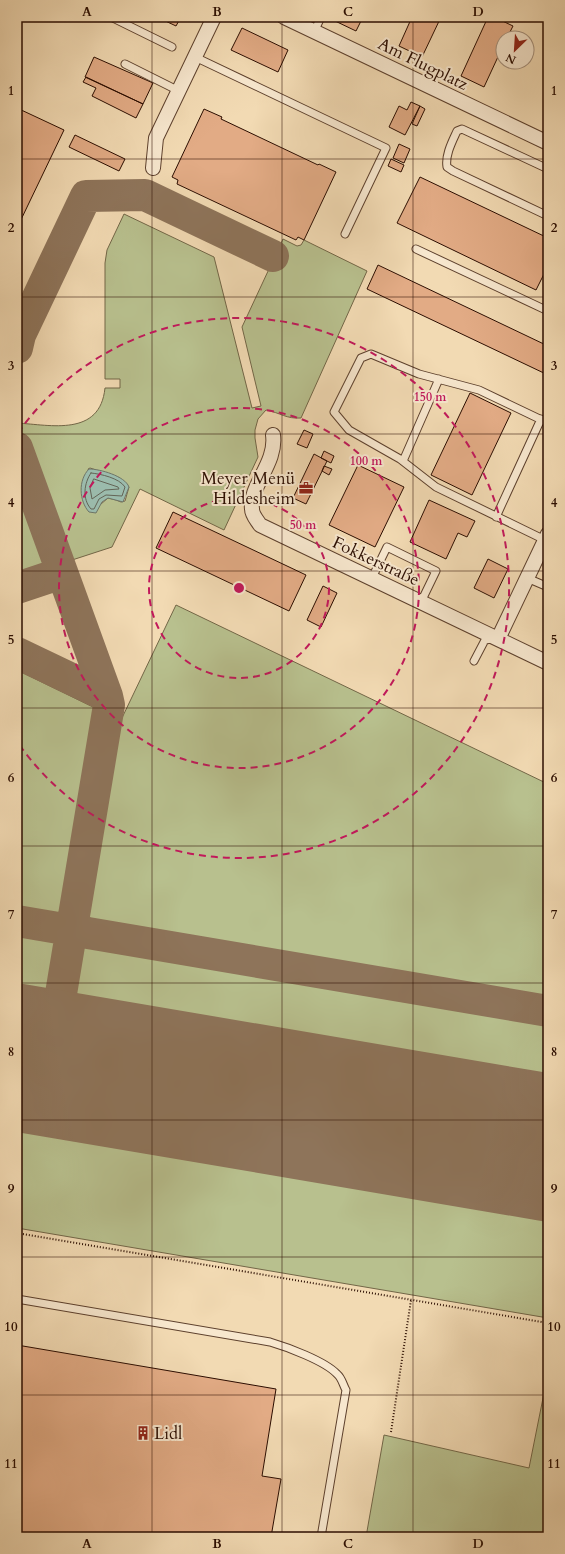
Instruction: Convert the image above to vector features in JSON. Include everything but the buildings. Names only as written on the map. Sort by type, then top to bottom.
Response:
[{"type":"street","points":[[153,168],[156,138],[214,17]]},
{"type":"street","name":"Am Flugplatz","points":[[284,17],[548,144]]},
{"type":"street","name":"Fokkerstraße","points":[[273,435],[272,454],[252,501],[252,510],[255,518],[264,527],[548,662]]},
{"type":"street","points":[[498,639],[547,537]]},
{"type":"lane","points":[[111,17],[172,47]]},
{"type":"lane","points":[[314,32],[321,17]]},
{"type":"lane","points":[[195,57],[386,148],[346,234]]},
{"type":"lane","points":[[125,64],[179,91]]},
{"type":"lane","points":[[548,169],[462,129],[457,131],[452,141],[447,159],[447,167],[453,171],[548,216]]},
{"type":"lane","points":[[416,249],[548,311]]},
{"type":"lane","points":[[547,537],[496,517],[436,487],[403,461],[349,430],[334,412],[361,358],[371,354],[419,374],[479,390],[548,423]]},
{"type":"lane","points":[[403,461],[439,379]]},
{"type":"lane","points":[[496,517],[541,419]]},
{"type":"lane","points":[[372,578],[387,547],[436,571],[421,602]]},
{"type":"lane","points":[[527,578],[548,587]]},
{"type":"lane","points":[[474,661],[485,640],[498,639]]},
{"type":"lane","points":[[17,1299],[270,1342],[302,1354],[338,1374],[346,1390],[321,1537]]},
{"type":"path","points":[[17,1233],[548,1323]]},
{"type":"path","points":[[391,1432],[411,1300]]},
{"type":"green space","points":[[124,214],[214,257],[252,408],[261,406],[242,327],[283,239],[297,246],[301,245],[304,240],[367,271],[301,418],[287,417],[266,410],[258,419],[255,430],[255,438],[258,457],[224,530],[140,489],[112,547],[66,562],[17,423],[58,426],[72,425],[84,421],[94,414],[101,404],[105,388],[120,388],[120,379],[105,379],[105,263],[107,250]],"holes":[[[90,468],[118,477],[129,487],[125,501],[121,502],[108,498],[101,504],[88,469]]]},
{"type":"green space","points":[[17,472],[50,562],[47,569],[17,579]]},
{"type":"green space","points":[[176,605],[548,784],[548,1001],[94,925],[89,916],[121,720]]},
{"type":"green space","points":[[17,670],[95,708],[61,912],[54,917],[17,911]]},
{"type":"green space","points":[[17,930],[57,937],[45,1008],[17,1003]]},
{"type":"green space","points":[[84,941],[548,1020],[548,1093],[72,1013]]},
{"type":"green space","points":[[17,1046],[548,1136],[548,1318],[17,1228]]},
{"type":"green space","points":[[548,1373],[548,1537],[366,1537],[384,1435],[529,1468]]},
{"type":"water","points":[[89,469],[112,474],[127,483],[129,487],[123,502],[108,498],[102,502],[96,513],[89,512],[83,502],[81,490],[83,479]]},
{"type":"taxiway","points":[[17,348],[20,335],[86,196],[145,195],[273,256]]},
{"type":"taxiway","points":[[17,448],[109,705],[44,1096]]},
{"type":"taxiway","points":[[17,588],[62,573]]},
{"type":"taxiway","points":[[17,653],[107,696]]},
{"type":"taxiway","points":[[17,921],[548,1011]]},
{"type":"runway","points":[[17,1024],[548,1114]]},
{"type":"runway","points":[[17,1091],[548,1181]]},
{"type":"place","name":"Meyer Menü Hildesheim","points":[[306,488]]},
{"type":"place","name":"Lidl","points":[[143,1433]]}]
